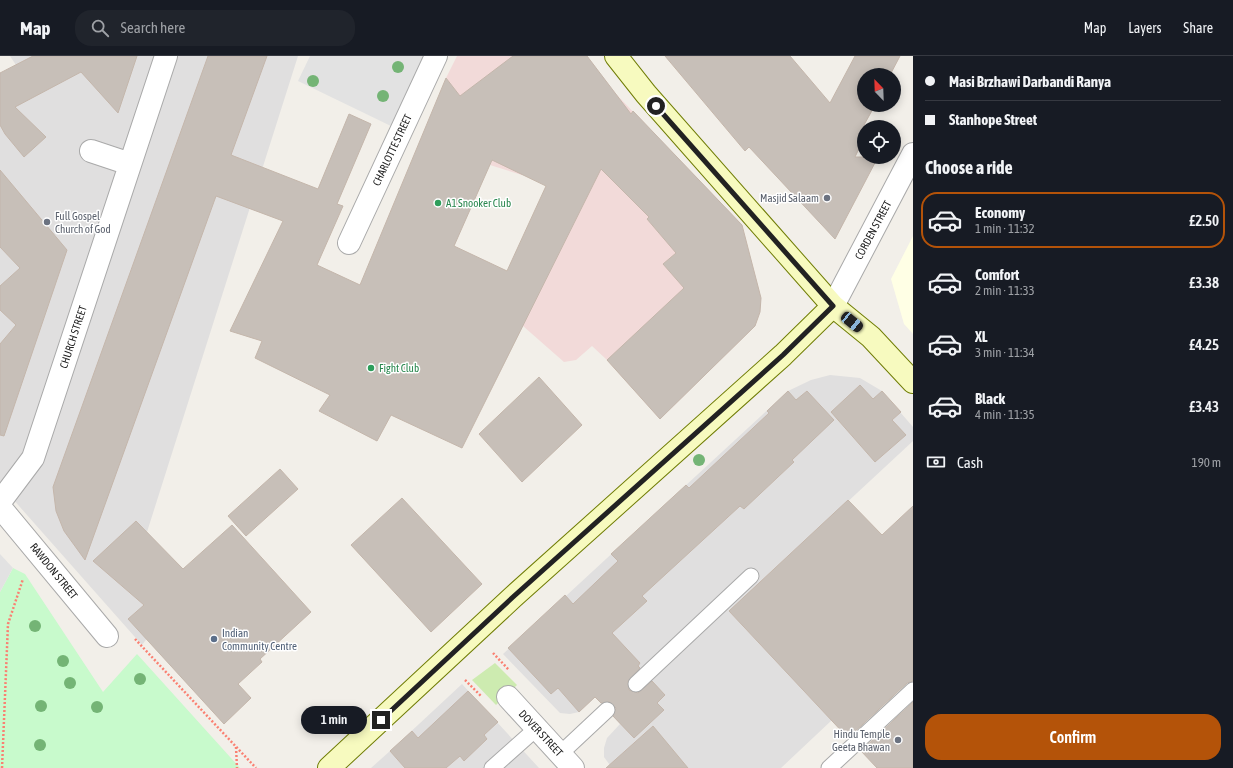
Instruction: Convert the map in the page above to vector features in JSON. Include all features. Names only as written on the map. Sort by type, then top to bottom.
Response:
[{"type":"street","name":"CHURCH STREET","points":[[0,502],[33,458],[152,94],[166,56]]},
{"type":"street","name":"CHARLOTTE STREET","points":[[349,243],[436,56]]},
{"type":"street","points":[[616,56],[646,94],[833,306],[871,337],[913,382]]},
{"type":"street","points":[[91,151],[130,164]]},
{"type":"street","name":"CORDEN STREET","points":[[833,306],[913,154]]},
{"type":"street","points":[[329,768],[513,597],[783,355],[833,306]]},
{"type":"street","name":"RAWDON STREET","points":[[0,507],[107,636]]},
{"type":"street","name":"DOVER STREET","points":[[508,697],[567,761]]},
{"type":"lane","points":[[636,684],[751,576]]},
{"type":"lane","points":[[829,768],[913,690]]},
{"type":"lane","points":[[567,761],[607,710]]},
{"type":"lane","points":[[492,768],[537,728]]},
{"type":"path","points":[[2,768],[8,624],[25,574]]},
{"type":"path","points":[[107,636],[122,626],[256,768]]},
{"type":"path","points":[[236,747],[237,768]]},
{"type":"shaded area","points":[[10,56],[298,56],[147,532],[191,580],[142,645],[4,489],[0,490],[0,78],[18,68]]},
{"type":"shaded area","points":[[310,56],[427,56],[393,127],[298,81]]},
{"type":"shaded area","points":[[457,56],[587,56],[616,94],[742,225],[761,298],[760,312],[755,326],[660,419],[607,360],[592,346],[576,360],[564,362],[523,326],[603,163],[549,154],[522,175],[490,165],[498,146],[446,78]]},
{"type":"shaded area","points":[[913,236],[913,334],[904,324],[891,279]]},
{"type":"shaded area","points":[[830,375],[860,378],[882,391],[913,427],[913,441],[730,611],[832,720],[781,768],[612,768],[604,757],[604,748],[607,738],[620,724],[595,697],[579,712],[570,714],[560,713],[503,654],[788,391],[811,380]]},
{"type":"shaded area","points":[[0,554],[13,568],[0,592]]},
{"type":"shaded area","points":[[462,684],[539,768],[371,768],[390,751]]},
{"type":"green space","points":[[13,568],[25,574],[103,692],[137,654],[240,768],[0,768],[0,592]]},
{"type":"green space","points":[[495,663],[517,685],[496,705],[472,680]]},
{"type":"building","points":[[33,56],[137,56],[118,113],[81,72],[15,107],[46,137],[24,157],[5,134],[0,125],[0,73]]},
{"type":"building","points":[[208,56],[267,56],[231,155],[318,189],[349,114],[371,124],[337,204],[343,206],[317,265],[360,285],[446,78],[460,96],[513,56],[587,56],[631,114],[633,111],[742,225],[761,298],[760,312],[755,326],[660,419],[607,360],[684,288],[663,264],[676,253],[647,219],[649,217],[601,169],[462,448],[391,415],[377,441],[319,411],[330,395],[255,358],[262,341],[230,331],[283,221],[216,196],[85,560],[64,531],[56,511],[53,487]],"holes":[[[492,160],[546,186],[507,271],[454,246]]]},
{"type":"building","points":[[665,56],[790,56],[830,103],[855,56],[900,56],[894,68],[857,68],[857,112],[871,112],[867,120],[857,120],[857,153],[855,157],[857,157],[857,164],[874,164],[835,239],[749,147],[745,151]]},
{"type":"building","points":[[0,170],[67,250],[4,436],[0,435],[0,344],[16,325],[0,310],[0,286],[20,268],[0,247]]},
{"type":"building","points":[[539,377],[582,425],[522,482],[479,434]]},
{"type":"building","points":[[860,385],[873,399],[882,391],[901,412],[892,420],[906,435],[875,462],[831,412]]},
{"type":"building","points":[[788,391],[796,400],[807,391],[834,420],[792,460],[794,462],[744,509],[740,506],[642,596],[647,601],[612,633],[640,663],[638,666],[640,668],[628,681],[629,690],[638,693],[652,681],[665,695],[657,703],[664,710],[634,738],[613,716],[616,708],[610,702],[601,703],[595,697],[579,712],[558,688],[551,694],[508,648],[565,595],[573,604],[618,561],[611,554],[686,485],[689,488],[769,413],[767,411]]},
{"type":"building","points":[[280,469],[298,489],[246,536],[228,516]]},
{"type":"building","points":[[402,498],[482,584],[431,632],[351,545]]},
{"type":"building","points":[[848,500],[882,535],[913,506],[913,681],[907,683],[848,738],[729,611]]},
{"type":"building","name":"Indian Community Centre","points":[[136,521],[183,569],[232,525],[311,612],[260,659],[262,662],[238,684],[251,698],[224,724],[128,619],[144,605],[93,561]]},
{"type":"building","points":[[468,691],[498,722],[484,735],[487,739],[464,761],[460,756],[446,768],[405,768],[390,751],[412,731],[418,738]]},
{"type":"building","name":"Hindu Temple Geeta Bhawan","points":[[913,702],[913,768],[877,768],[861,751]]},
{"type":"building","points":[[653,726],[688,768],[606,768]]},
{"type":"place","name":"Masjid Salaam","points":[[827,198]]},
{"type":"place","name":"A1 Snooker Club","points":[[438,203]]},
{"type":"place","name":"Full Gospel Church of God","points":[[47,222]]},
{"type":"place","name":"Fight Club","points":[[371,368]]},
{"type":"place","name":"Indian Community Centre","points":[[214,639]]},
{"type":"place","name":"Hindu Temple Geeta Bhawan","points":[[898,740]]},
{"type":"route","points":[[381,720],[513,597],[783,355],[833,306],[656,106]]}]
